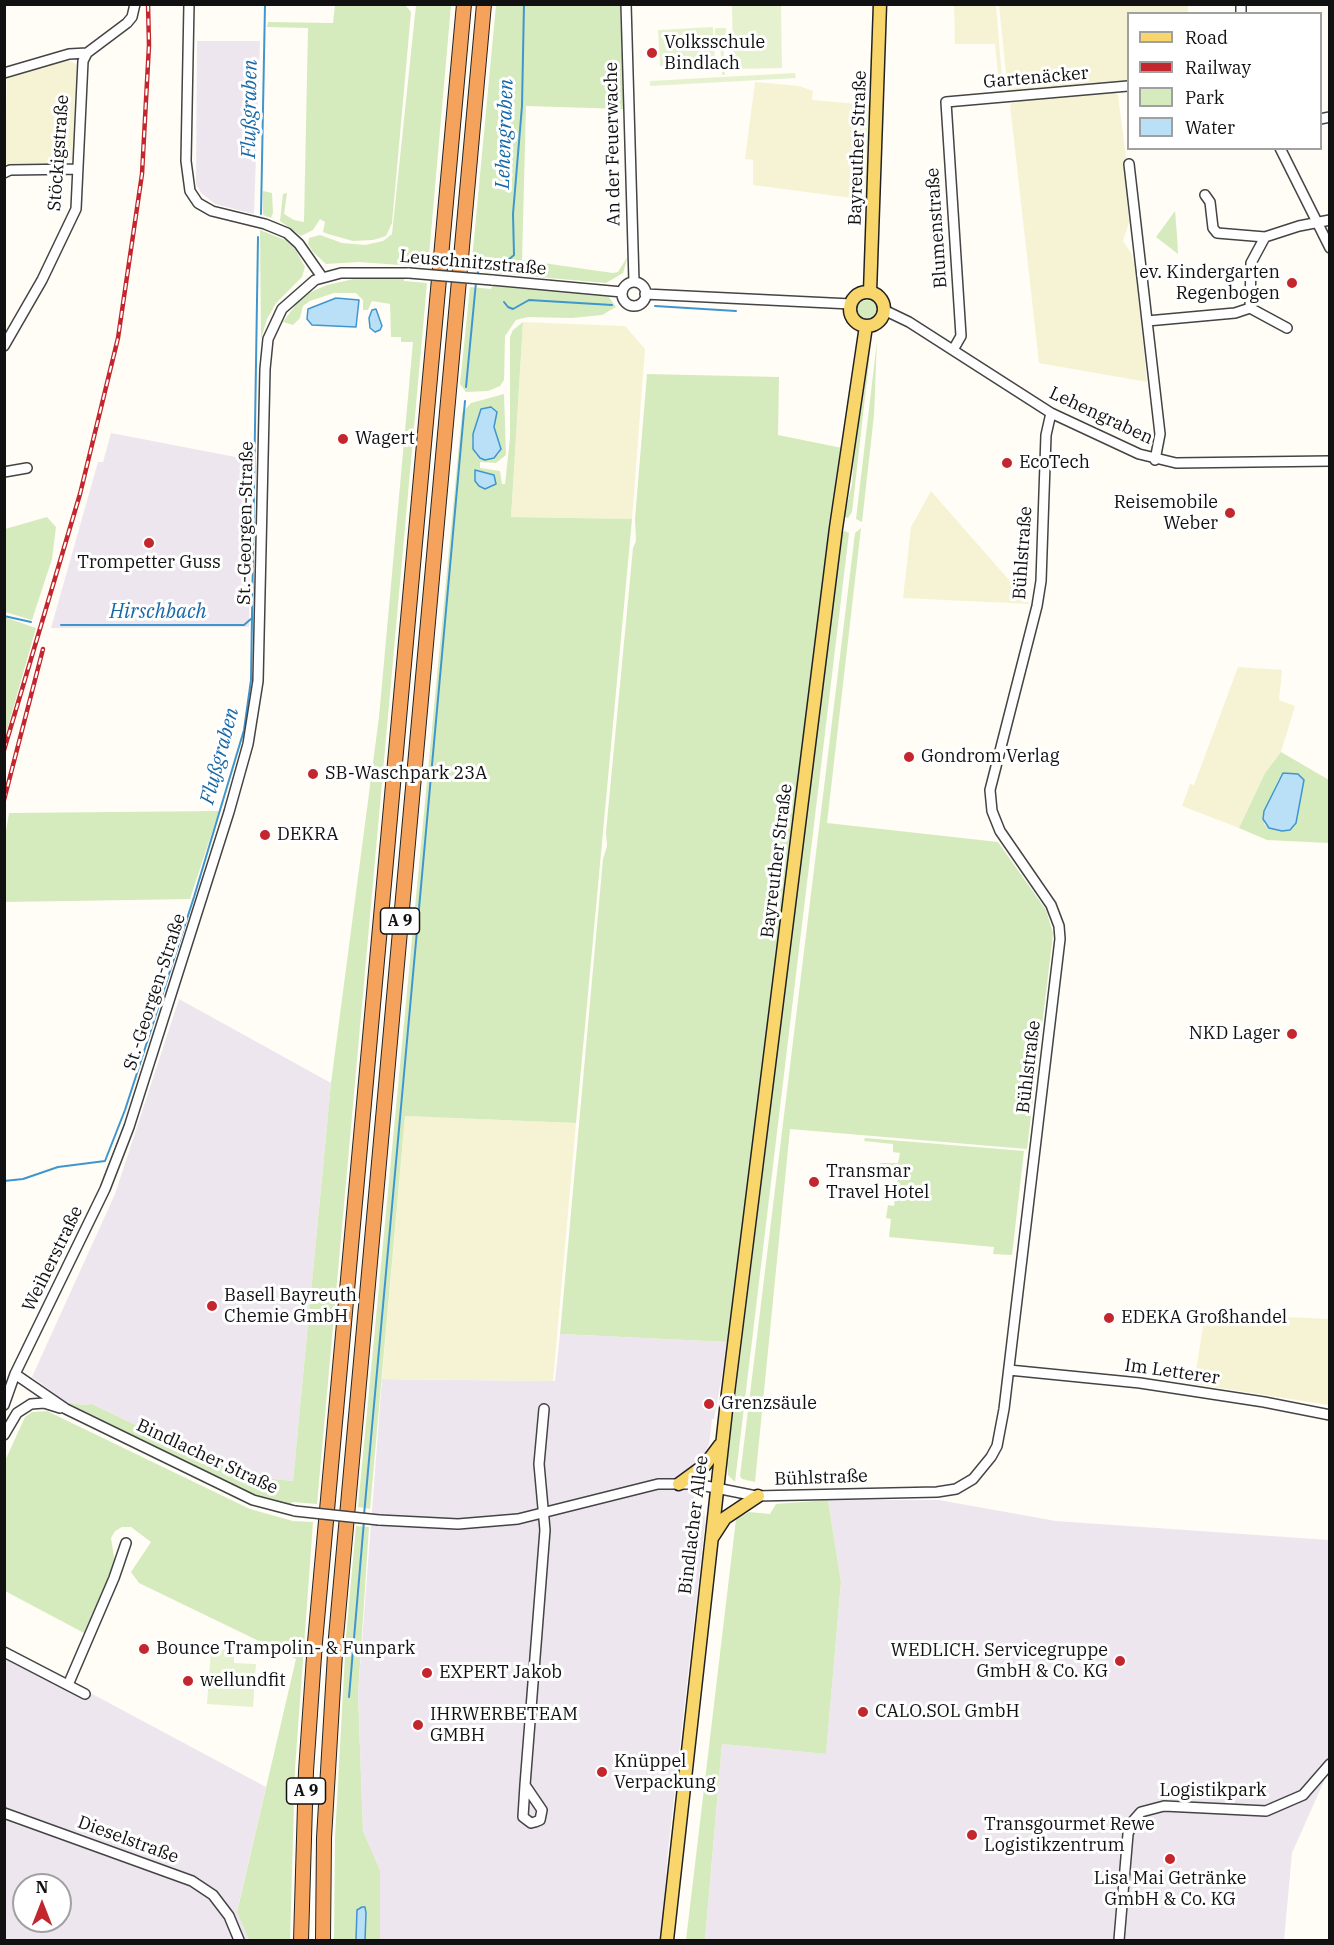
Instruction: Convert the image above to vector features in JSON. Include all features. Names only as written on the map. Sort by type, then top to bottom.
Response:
[{"type":"highway","name":"A 9","points":[[301,1941],[306,1771],[315,1642],[464,4]]},
{"type":"highway","name":"A 9","points":[[323,1941],[325,1827],[336,1637],[484,4]]},
{"type":"main road","name":"Bayreuther Straße","points":[[870,292],[880,4]]},
{"type":"main road","points":[[870,292],[882,301],[884,310],[876,323],[866,326],[854,320],[850,313],[851,304],[860,293],[870,292]]},
{"type":"main road","name":"Bayreuther Straße","points":[[727,1401],[836,523],[866,326]]},
{"type":"main road","name":"Bindlacher Allee","points":[[667,1941],[727,1401]]},
{"type":"main road","points":[[679,1484],[705,1465],[722,1442]]},
{"type":"main road","points":[[710,1542],[725,1518],[758,1496]]},
{"type":"street","points":[[4,73],[69,54],[87,52],[127,23],[135,4]]},
{"type":"street","points":[[189,4],[186,161],[190,191],[198,202],[212,211],[265,224],[287,233],[299,244],[322,277]]},
{"type":"street","name":"An der Feuerwache","points":[[626,4],[633,282]]},
{"type":"street","name":"Stöckigstraße","points":[[4,346],[76,209],[80,81],[87,52]]},
{"type":"street","name":"Gartenäcker","points":[[946,102],[1127,86]]},
{"type":"street","name":"Blumenstraße","points":[[946,102],[961,336],[953,350]]},
{"type":"street","points":[[1281,150],[1329,248]]},
{"type":"street","points":[[1129,164],[1160,435],[1155,459]]},
{"type":"street","points":[[4,173],[10,170],[78,169]]},
{"type":"street","points":[[1205,195],[1210,202],[1213,228],[1217,233],[1265,237],[1299,226],[1329,220]]},
{"type":"street","points":[[1250,308],[1251,263],[1265,237]]},
{"type":"street","name":"Leuschnitzstraße","points":[[322,277],[358,272],[409,273],[622,292],[624,301],[631,306],[640,304],[645,294],[851,304]]},
{"type":"street","name":"St.-Georgen-Straße","points":[[129,1127],[229,812],[250,736],[258,681],[265,369],[268,339],[282,309],[300,291],[322,277]]},
{"type":"street","points":[[622,292],[628,283],[633,282],[643,286],[645,294]]},
{"type":"street","points":[[1147,321],[1235,313],[1250,308],[1287,328]]},
{"type":"street","name":"Lehengraben","points":[[884,310],[953,350],[1051,413],[1121,448],[1176,463],[1329,461]]},
{"type":"street","name":"Bühlstraße","points":[[716,1489],[758,1496],[937,1492],[956,1489],[973,1479],[983,1469],[997,1446],[1009,1370],[1060,939],[1059,926],[1051,905],[1000,831],[992,811],[990,790],[1037,606],[1041,581],[1046,435],[1051,413]]},
{"type":"street","points":[[4,472],[27,468]]},
{"type":"street","name":"Weiherstraße","points":[[4,1405],[15,1374],[75,1254],[129,1127]]},
{"type":"street","name":"Im Letterer","points":[[1009,1370],[1151,1384],[1329,1415]]},
{"type":"street","name":"Bindlacher Straße","points":[[15,1374],[66,1409],[232,1491],[270,1506],[295,1512],[379,1520],[458,1524],[544,1514],[658,1484],[696,1484],[716,1489]]},
{"type":"street","points":[[4,1435],[17,1413],[31,1404],[44,1403],[66,1409]]},
{"type":"street","points":[[525,1785],[545,1541],[539,1464],[544,1409]]},
{"type":"street","points":[[68,1685],[114,1578],[126,1543]]},
{"type":"street","points":[[4,1653],[85,1694]]},
{"type":"street","name":"Logistikpark","points":[[1119,1941],[1128,1834],[1133,1821],[1141,1812],[1164,1806],[1266,1811],[1304,1796],[1329,1764]]},
{"type":"street","name":"Dieselstraße","points":[[4,1813],[192,1881],[213,1895],[230,1916],[239,1941]]},
{"type":"shaded area","points":[[1188,4],[1188,12],[1127,12],[1127,83],[1008,93],[999,5]]},
{"type":"shaded area","points":[[954,5],[996,5],[1003,90],[1000,93],[995,44],[955,44]]},
{"type":"shaded area","points":[[197,41],[260,41],[254,214],[215,204],[201,193],[196,184]]},
{"type":"shaded area","points":[[68,60],[77,65],[72,159],[65,164],[5,166],[7,78]]},
{"type":"shaded area","points":[[755,82],[799,86],[813,91],[812,100],[870,105],[867,200],[753,185],[753,160],[745,159]]},
{"type":"shaded area","points":[[1114,90],[1118,95],[1127,165],[1124,165],[1129,222],[1123,241],[1135,265],[1147,382],[1039,363],[1010,105],[1014,100]]},
{"type":"shaded area","points":[[523,322],[625,326],[645,349],[632,519],[511,517]]},
{"type":"shaded area","points":[[111,433],[251,460],[249,627],[51,628],[98,462],[103,462]]},
{"type":"shaded area","points":[[931,491],[1030,604],[903,598],[911,527]]},
{"type":"shaded area","points":[[1238,667],[1282,670],[1279,700],[1295,706],[1281,752],[1265,773],[1239,828],[1182,806],[1190,784],[1194,785]]},
{"type":"shaded area","points":[[179,999],[331,1083],[293,1481],[265,1478],[212,1462],[92,1404],[66,1402],[32,1377],[115,1194]]},
{"type":"shaded area","points":[[405,1116],[576,1123],[553,1381],[382,1379]]},
{"type":"shaded area","points":[[1205,1313],[1329,1319],[1329,1405],[1194,1384]]},
{"type":"shaded area","points":[[560,1334],[728,1342],[709,1445],[699,1463],[693,1502],[704,1507],[705,1524],[668,1851],[661,1940],[380,1940],[380,1870],[363,1831],[358,1694],[382,1379],[555,1381]]},
{"type":"shaded area","points":[[828,1500],[939,1500],[1056,1521],[1329,1540],[1329,1770],[1292,1853],[1284,1940],[705,1940],[722,1744],[826,1754],[841,1582]]},
{"type":"shaded area","points":[[4,1653],[68,1681],[266,1787],[237,1911],[249,1940],[5,1940]]},
{"type":"green space","points":[[335,5],[405,5],[411,12],[392,223],[386,236],[373,240],[353,241],[328,234],[323,232],[325,222],[320,219],[313,230],[301,236],[280,221],[283,194],[287,193],[284,214],[294,220],[304,222],[308,28],[267,27],[268,22],[333,23]]},
{"type":"green space","points":[[416,5],[451,5],[428,267],[359,262],[326,264],[313,252],[308,244],[309,238],[320,235],[342,243],[365,245],[383,241],[392,234]]},
{"type":"green space","points":[[496,5],[620,5],[624,109],[526,106],[522,260],[613,273],[618,272],[628,256],[623,273],[606,283],[471,271]]},
{"type":"green space","points":[[732,5],[781,5],[782,68],[733,69]]},
{"type":"green space","points":[[713,27],[715,63],[660,66],[658,30]]},
{"type":"green space","points":[[715,28],[726,28],[726,38],[723,39],[725,75],[722,75],[720,39],[715,39]]},
{"type":"green space","points":[[795,73],[796,78],[650,86],[650,81]]},
{"type":"green space","points":[[263,191],[272,193],[271,218],[263,215]]},
{"type":"green space","points":[[1175,211],[1177,235],[1178,254],[1156,237]]},
{"type":"green space","points":[[260,230],[285,240],[295,249],[305,267],[302,277],[276,303],[267,319],[261,339]]},
{"type":"green space","points":[[358,278],[404,279],[404,281],[427,283],[317,1504],[292,1502],[291,1505],[254,1495],[66,1402],[92,1404],[212,1462],[265,1478],[293,1481],[331,1083],[379,717],[413,342],[401,342],[401,337],[391,337],[390,304],[372,301],[368,310],[363,310],[363,300],[356,293],[334,293],[310,301],[303,306],[300,318],[293,325],[283,322],[297,303],[311,292],[327,285]]},
{"type":"green space","points":[[492,286],[609,297],[616,307],[602,315],[572,318],[528,317],[516,320],[505,336],[504,380],[500,386],[488,391],[466,392],[460,384],[470,287],[491,289]]},
{"type":"green space","points":[[867,300],[874,303],[877,310],[874,317],[867,320],[860,317],[857,310],[860,303]]},
{"type":"green space","points":[[523,322],[511,517],[632,519],[576,1123],[405,1116],[370,1509],[358,1507],[462,413],[471,403],[504,394],[506,455],[496,463],[480,462],[480,468],[500,471],[502,484],[505,484],[510,438],[510,337],[513,330]],"holes":[[[491,407],[497,412],[494,427],[501,449],[498,455],[476,455],[472,442],[479,420]]]},
{"type":"green space","points":[[877,341],[874,415],[862,522],[856,519]]},
{"type":"green space","points":[[871,344],[852,512],[848,518],[844,517],[852,484],[855,432]]},
{"type":"green space","points":[[647,374],[779,377],[778,435],[842,448],[734,1312],[728,1342],[560,1334],[603,859],[607,846],[606,832],[633,548],[636,541],[635,519]]},
{"type":"green space","points":[[47,517],[56,527],[52,559],[32,620],[5,612],[5,529]]},
{"type":"green space","points":[[861,528],[827,823],[998,842],[1046,910],[1053,933],[1052,943],[1027,1149],[790,1129],[755,1482],[742,1479],[740,1476],[855,533]]},
{"type":"green space","points":[[841,532],[849,533],[735,1482],[728,1475],[727,1464]]},
{"type":"green space","points":[[4,617],[36,628],[5,737],[4,737]]},
{"type":"green space","points":[[1281,752],[1329,780],[1329,843],[1267,840],[1239,828],[1265,773]],"holes":[[[1279,779],[1304,780],[1296,823],[1290,829],[1282,831],[1269,828],[1264,824],[1264,811]]]},
{"type":"green space","points":[[219,811],[190,899],[5,902],[5,837],[9,813]]},
{"type":"green space","points":[[865,1138],[1024,1151],[1012,1255],[993,1254],[994,1247],[889,1237],[891,1219],[886,1218],[888,1205],[894,1206],[898,1177],[879,1176],[880,1163],[898,1163],[900,1153],[893,1152],[893,1144],[864,1141]]},
{"type":"green space","points":[[47,1411],[250,1509],[293,1521],[313,1522],[295,1769],[290,1940],[249,1940],[237,1912],[296,1659],[139,1583],[131,1572],[151,1542],[131,1527],[122,1527],[115,1531],[111,1538],[115,1563],[84,1633],[5,1591],[4,1463],[25,1417],[32,1412]]},
{"type":"green space","points":[[828,1500],[841,1582],[826,1754],[722,1744],[705,1940],[686,1940],[736,1519],[749,1512],[770,1514],[776,1504]]},
{"type":"green space","points":[[356,1526],[369,1527],[358,1694],[363,1831],[380,1870],[380,1940],[365,1940],[366,1913],[357,1910],[356,1940],[334,1940],[335,1838],[346,1637]]},
{"type":"green space","points":[[211,1649],[234,1650],[234,1663],[256,1664],[253,1707],[207,1704]]},
{"type":"water","points":[[336,298],[359,300],[356,327],[312,325],[307,319],[308,309]]},
{"type":"water","points":[[376,309],[382,326],[375,332],[370,328],[369,318],[372,310]]},
{"type":"water","points":[[491,407],[497,412],[494,427],[501,449],[494,458],[485,460],[480,458],[473,449],[473,434],[481,409]]},
{"type":"water","points":[[475,470],[494,475],[496,484],[485,489],[479,486],[475,481]]},
{"type":"water","points":[[1283,773],[1298,774],[1304,780],[1296,823],[1290,830],[1282,831],[1269,828],[1263,819],[1264,811]]},
{"type":"water","points":[[365,1907],[366,1913],[365,1940],[356,1940],[357,1910]]},
{"type":"waterway","name":"Flußgraben","points":[[261,214],[265,4]]},
{"type":"waterway","name":"Lehengraben","points":[[476,276],[484,261],[507,261],[514,255],[513,214],[522,106],[524,4]]},
{"type":"waterway","name":"Flußgraben","points":[[4,1181],[23,1179],[58,1167],[105,1161],[125,1110],[194,897],[244,730],[251,680],[258,237]]},
{"type":"waterway","points":[[466,387],[476,282]]},
{"type":"waterway","name":"Lehengraben","points":[[504,302],[513,309],[529,300],[612,305]]},
{"type":"waterway","name":"Lehengraben","points":[[655,306],[736,311]]},
{"type":"waterway","points":[[364,1515],[465,401]]},
{"type":"waterway","name":"Hirschbach","points":[[4,616],[31,622]]},
{"type":"waterway","name":"Hirschbach","points":[[61,625],[244,625],[252,618]]},
{"type":"waterway","points":[[349,1697],[364,1521]]},
{"type":"railway","points":[[4,750],[80,494],[118,338],[142,174],[149,45],[148,4]]},
{"type":"railway","points":[[4,800],[43,649]]},
{"type":"place","name":"Volksschule Bindlach","points":[[652,53]]},
{"type":"place","name":"ev. Kindergarten Regenbogen","points":[[1292,283]]},
{"type":"place","name":"Wagert","points":[[343,439]]},
{"type":"place","name":"EcoTech","points":[[1007,463]]},
{"type":"place","name":"Reisemobile Weber","points":[[1230,513]]},
{"type":"place","name":"Trompetter Guss","points":[[149,543]]},
{"type":"place","name":"Gondrom Verlag","points":[[909,757]]},
{"type":"place","name":"SB-Waschpark 23A","points":[[313,774]]},
{"type":"place","name":"DEKRA","points":[[265,835]]},
{"type":"place","name":"NKD Lager","points":[[1292,1034]]},
{"type":"place","name":"Transmar Travel Hotel","points":[[814,1182]]},
{"type":"place","name":"Basell Bayreuth Chemie GmbH","points":[[212,1306]]},
{"type":"place","name":"EDEKA Großhandel","points":[[1109,1318]]},
{"type":"place","name":"Grenzsäule","points":[[709,1404]]},
{"type":"place","name":"Bounce Trampolin- & Funpark","points":[[144,1649]]},
{"type":"place","name":"WEDLICH. Servicegruppe GmbH & Co. KG","points":[[1120,1661]]},
{"type":"place","name":"EXPERT Jakob","points":[[427,1673]]},
{"type":"place","name":"wellundfit","points":[[188,1681]]},
{"type":"place","name":"CALO.SOL GmbH","points":[[863,1712]]},
{"type":"place","name":"IHRWERBETEAM GMBH","points":[[418,1725]]},
{"type":"place","name":"Knüppel Verpackung","points":[[602,1772]]},
{"type":"place","name":"Transgourmet Rewe Logistikzentrum","points":[[972,1835]]},
{"type":"place","name":"Lisa Mai Getränke GmbH & Co. KG","points":[[1170,1859]]}]
